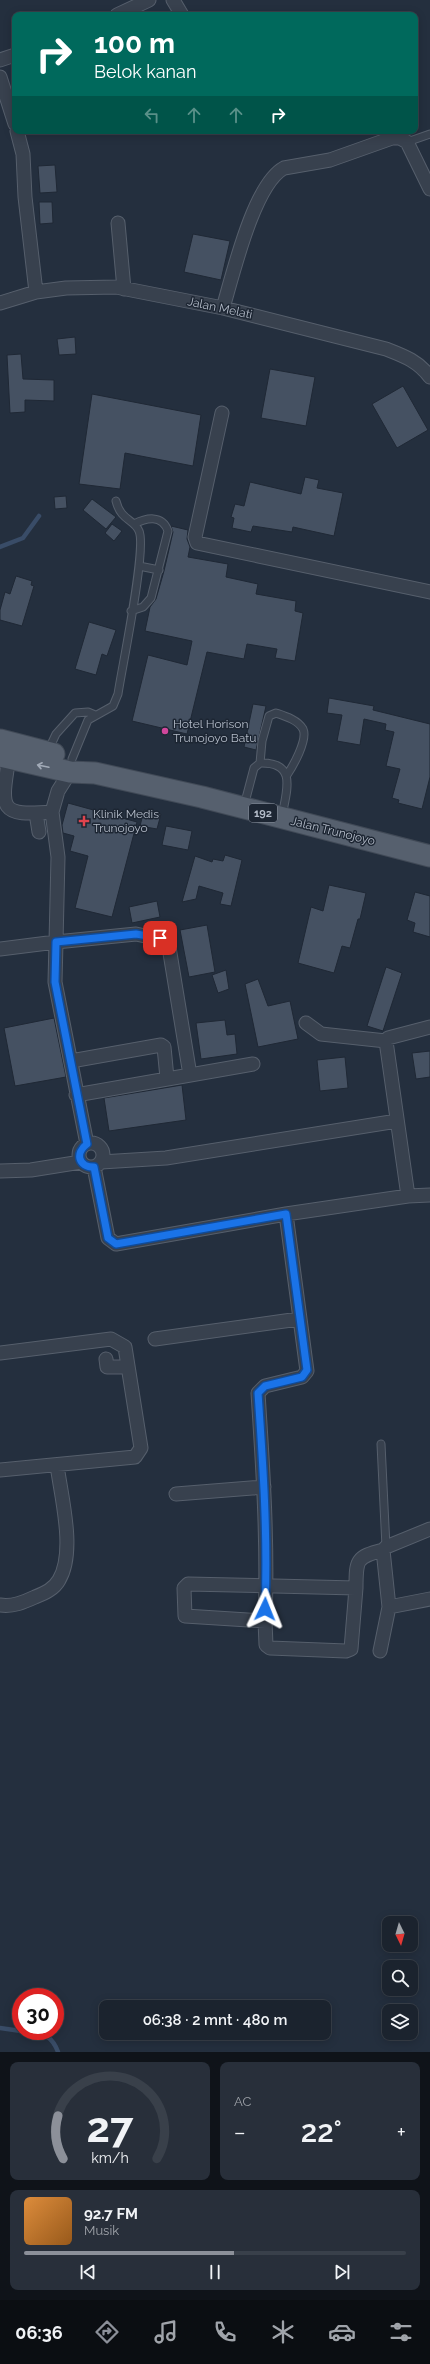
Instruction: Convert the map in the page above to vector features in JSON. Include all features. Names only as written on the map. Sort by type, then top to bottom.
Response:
[{"type":"main road","name":"Jalan Trunojoyo","points":[[3,752],[47,753],[71,765]]},
{"type":"main road","name":"Jalan Trunojoyo","points":[[3,752],[71,765],[95,773],[243,808],[430,856]]},
{"type":"street","points":[[121,12],[134,3],[149,0]]},
{"type":"street","points":[[173,0],[180,12]]},
{"type":"street","points":[[0,60],[12,56]]},
{"type":"street","points":[[0,77],[12,115]]},
{"type":"street","points":[[18,134],[22,147],[36,292]]},
{"type":"street","points":[[223,308],[243,239],[266,186],[273,175],[284,168],[330,160],[392,138],[400,138],[407,142],[430,189]]},
{"type":"street","points":[[118,223],[120,288]]},
{"type":"street","name":"Jalan Melati","points":[[0,303],[36,292],[86,287],[120,288],[223,308],[386,349],[407,357],[423,368],[430,377]]},
{"type":"street","points":[[222,413],[195,537],[198,543],[430,592]]},
{"type":"street","points":[[3,752],[2,794],[7,809],[13,813],[52,812]]},
{"type":"street","points":[[71,765],[58,791],[52,812],[58,857],[55,982],[71,1061],[76,1095],[87,1144]]},
{"type":"street","points":[[36,813],[39,832]]},
{"type":"street","points":[[0,949],[136,934],[168,941],[190,1075]]},
{"type":"street","points":[[306,1023],[321,1034],[386,1041],[388,1038],[430,1027]]},
{"type":"street","points":[[386,1041],[408,1196]]},
{"type":"street","points":[[71,1061],[161,1045],[164,1047],[167,1078]]},
{"type":"street","points":[[76,1095],[253,1064]]},
{"type":"street","points":[[397,1121],[166,1158],[97,1164],[87,1167],[81,1162],[78,1155],[81,1148],[87,1144],[94,1144],[100,1148],[103,1155],[97,1164],[108,1238],[116,1244],[286,1214],[408,1196],[430,1195]]},
{"type":"street","points":[[0,1171],[31,1170],[81,1162]]},
{"type":"street","points":[[286,1214],[307,1370],[305,1375],[265,1386],[258,1393],[264,1488],[266,1645],[270,1648],[348,1651],[353,1645],[356,1568],[359,1560],[366,1555],[384,1549],[430,1529]]},
{"type":"street","points":[[155,1339],[299,1319]]},
{"type":"street","points":[[0,1354],[111,1339],[125,1346],[141,1448],[139,1454],[135,1457],[0,1470]]},
{"type":"street","points":[[106,1359],[107,1367],[128,1367]]},
{"type":"street","points":[[0,1605],[20,1604],[49,1591],[59,1580],[62,1573],[67,1557],[67,1542],[57,1465]]},
{"type":"street","points":[[176,1494],[264,1488]]},
{"type":"street","points":[[380,1651],[389,1607],[384,1549]]},
{"type":"street","points":[[265,1621],[185,1616],[184,1588],[188,1584],[356,1588]]},
{"type":"street","points":[[389,1607],[430,1599]]},
{"type":"lane","points":[[407,142],[430,134]]},
{"type":"lane","points":[[71,765],[88,720],[114,706],[116,701],[139,566],[141,539],[139,530],[134,524],[123,517],[116,501]]},
{"type":"lane","points":[[131,611],[143,607],[151,598],[166,538],[166,526],[162,522],[152,518],[144,519],[134,524]]},
{"type":"lane","points":[[139,566],[159,570]]},
{"type":"lane","points":[[47,753],[56,734],[75,713],[88,712],[95,715]]},
{"type":"lane","points":[[243,808],[254,768],[260,763],[262,740],[269,716],[276,713],[298,723],[303,729],[304,736],[297,758],[287,775],[281,818]]},
{"type":"lane","points":[[260,763],[283,768],[287,775]]},
{"type":"lane","points":[[380,1444],[384,1549]]},
{"type":"building","points":[[55,165],[57,192],[40,193],[38,166]]},
{"type":"building","points":[[39,202],[52,202],[53,223],[40,224]]},
{"type":"building","points":[[193,234],[230,241],[221,280],[184,272]]},
{"type":"building","points":[[75,337],[76,354],[59,355],[57,339]]},
{"type":"building","points":[[21,354],[23,379],[54,380],[54,401],[25,400],[25,412],[10,413],[7,355]]},
{"type":"building","points":[[270,369],[315,377],[306,426],[261,418]]},
{"type":"building","points":[[403,386],[428,430],[397,448],[372,404]]},
{"type":"building","points":[[92,394],[201,415],[193,466],[125,453],[120,489],[79,484]]},
{"type":"building","points":[[305,477],[319,480],[317,488],[343,493],[334,536],[293,527],[292,532],[253,526],[251,532],[232,528],[234,518],[231,517],[235,504],[244,506],[250,482],[301,494]]},
{"type":"building","points":[[66,496],[67,508],[55,509],[54,497]]},
{"type":"building","points":[[92,499],[116,517],[106,529],[83,510]]},
{"type":"building","points":[[112,524],[122,531],[114,541],[105,533]]},
{"type":"building","points":[[171,526],[188,530],[187,539],[190,547],[188,557],[228,564],[226,577],[258,584],[256,594],[296,601],[295,611],[303,613],[295,661],[275,658],[277,649],[247,644],[244,659],[207,652],[187,734],[132,721],[148,655],[187,665],[192,641],[145,631],[150,607],[156,599],[164,571],[173,532]]},
{"type":"building","points":[[16,576],[32,581],[31,585],[34,586],[22,626],[0,620],[0,610],[5,592],[10,594]]},
{"type":"building","points":[[89,622],[116,630],[107,656],[102,654],[96,675],[75,669]]},
{"type":"building","points":[[329,698],[374,706],[373,710],[430,724],[430,777],[422,809],[398,803],[399,800],[392,798],[400,769],[386,766],[394,732],[385,730],[386,724],[364,719],[360,745],[337,741],[342,715],[327,713]]},
{"type":"building","points":[[253,704],[266,706],[256,750],[244,747]]},
{"type":"building","points":[[68,803],[137,822],[112,917],[75,908],[88,856],[70,851],[74,836],[63,833],[62,825]]},
{"type":"building","points":[[144,810],[161,814],[157,829],[140,826]]},
{"type":"building","points":[[166,826],[192,831],[188,850],[162,845]]},
{"type":"building","points":[[225,855],[242,860],[231,906],[220,904],[223,893],[199,886],[196,899],[182,902],[195,856],[212,862],[213,859],[223,861]]},
{"type":"building","points":[[329,885],[366,893],[360,919],[358,919],[350,948],[342,946],[334,973],[298,963],[311,907],[323,911]]},
{"type":"building","points":[[415,892],[430,896],[430,937],[413,932],[415,923],[407,920]]},
{"type":"building","points":[[157,901],[160,917],[132,923],[129,907]]},
{"type":"building","points":[[207,925],[215,972],[189,977],[180,930]]},
{"type":"building","points":[[386,967],[402,973],[383,1031],[367,1026]]},
{"type":"building","points":[[226,970],[229,989],[218,993],[212,975]]},
{"type":"building","points":[[258,979],[268,1006],[290,1001],[298,1039],[258,1047],[245,984]]},
{"type":"building","points":[[54,1018],[66,1077],[15,1086],[4,1028]]},
{"type":"building","points":[[225,1020],[227,1035],[235,1034],[237,1054],[201,1059],[196,1023]]},
{"type":"building","points":[[430,1051],[430,1077],[416,1079],[412,1053]]},
{"type":"building","points":[[345,1057],[348,1088],[320,1091],[317,1060]]},
{"type":"building","points":[[182,1085],[186,1120],[109,1131],[104,1098]]},
{"type":"waterway","points":[[0,547],[23,538],[39,516]]},
{"type":"waterway","points":[[0,2028],[12,2030]]},
{"type":"waterway","points":[[52,2040],[58,2052]]},
{"type":"place","name":"Hotel Horison Trunojoyo Batu","points":[[165,731]]},
{"type":"place","name":"Klinik Medis Trunojoyo","points":[[84,821]]},
{"type":"route","points":[[160,938],[136,934],[56,942],[55,982],[61,1007],[76,1095],[87,1144],[81,1148],[78,1155],[81,1162],[87,1167],[94,1167],[108,1238],[116,1244],[286,1214],[307,1370],[305,1375],[302,1377],[265,1386],[260,1389],[258,1393],[264,1488],[267,1574],[265,1609]]}]
